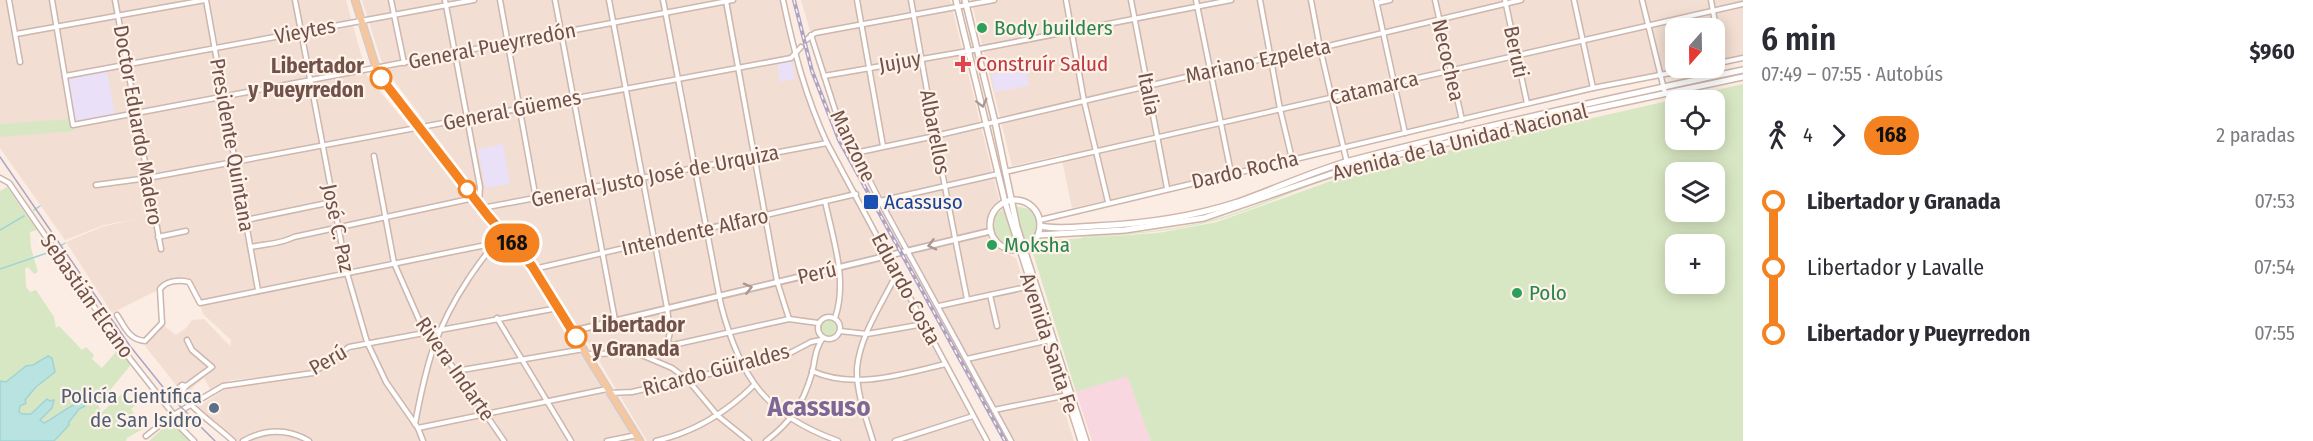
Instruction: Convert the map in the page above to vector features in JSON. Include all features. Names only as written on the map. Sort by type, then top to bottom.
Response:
[{"type":"main road","points":[[355,0],[375,68],[481,207],[534,269],[638,438]]},
{"type":"main road","name":"Avenida Santa Fe","points":[[957,3],[987,124],[1002,173]]},
{"type":"main road","name":"Avenida Santa Fe","points":[[965,3],[995,122],[1008,201],[1051,340],[1086,441]]},
{"type":"main road","name":"Avenida de la Unidad Nacional","points":[[1040,223],[1053,228],[1125,224],[1156,221],[1204,211],[1348,165],[1583,111],[1743,70]]},
{"type":"main road","name":"Avenida de la Unidad Nacional","points":[[1664,90],[1743,77]]},
{"type":"main road","name":"Avenida de la Unidad Nacional","points":[[1038,235],[1125,231],[1204,218],[1252,203],[1348,165]]},
{"type":"main road","points":[[1008,201],[1022,201],[1031,206],[1040,223],[1038,235],[1034,241],[1022,249],[1001,246],[991,231],[990,221],[993,212],[1008,201]]},
{"type":"main road","name":"Avenida Santa Fe","points":[[1022,249],[1031,286],[1042,311]]},
{"type":"main road","name":"Avenida Santa Fe","points":[[1069,394],[1081,441]]},
{"type":"street","points":[[9,0],[20,62]]},
{"type":"street","points":[[52,0],[65,76]]},
{"type":"street","name":"Doctor Eduardo Madero","points":[[115,0],[161,249]]},
{"type":"street","points":[[16,34],[206,0]]},
{"type":"street","name":"Presidente Quintana","points":[[206,0],[258,290]]},
{"type":"street","name":"José C. Paz","points":[[295,0],[346,273],[367,342],[386,382],[423,441]]},
{"type":"street","points":[[391,0],[404,63]]},
{"type":"street","name":"Vieytes","points":[[65,76],[445,3],[474,0]]},
{"type":"street","points":[[500,0],[536,199]]},
{"type":"street","points":[[555,0],[615,320]]},
{"type":"street","points":[[609,0],[667,308],[670,337],[667,345]]},
{"type":"street","points":[[663,0],[719,295],[728,331],[754,385],[791,420],[838,441]]},
{"type":"street","name":"General Pueyrredón","points":[[65,76],[73,125],[733,0]]},
{"type":"street","name":"Eduardo Costa","points":[[783,0],[794,56],[813,112],[987,441]]},
{"type":"street","points":[[857,0],[883,147]]},
{"type":"street","name":"Albarellos","points":[[911,0],[935,136],[968,299]]},
{"type":"street","points":[[806,40],[815,33],[913,15],[957,3],[994,0]]},
{"type":"street","points":[[1066,0],[1084,101],[1108,202]]},
{"type":"street","name":"Italia","points":[[1131,0],[1167,188]]},
{"type":"street","points":[[1196,0],[1231,173]]},
{"type":"street","name":"Jujuy","points":[[824,76],[1231,0]]},
{"type":"street","points":[[1260,0],[1280,109],[1292,159]]},
{"type":"street","points":[[1311,0],[1348,165]]},
{"type":"street","points":[[1390,0],[1376,1],[1405,133]]},
{"type":"street","name":"Necochea","points":[[1435,0],[1462,120]]},
{"type":"street","name":"Mariano Ezpeleta","points":[[995,122],[1521,0]]},
{"type":"street","points":[[1574,0],[1593,88]]},
{"type":"street","points":[[1642,0],[1664,90]]},
{"type":"street","points":[[1711,0],[1715,18]]},
{"type":"street","points":[[726,1],[777,281],[789,319]]},
{"type":"street","name":"Beruti","points":[[1505,2],[1527,103]]},
{"type":"street","points":[[445,3],[480,187],[481,207]]},
{"type":"street","name":"Catamarca","points":[[1002,173],[1743,4]]},
{"type":"street","name":"Manzone","points":[[811,35],[833,107],[855,153],[1011,441]]},
{"type":"street","points":[[794,56],[801,47]]},
{"type":"street","name":"General Güemes","points":[[96,185],[235,162],[794,56]]},
{"type":"street","points":[[1725,61],[1743,57]]},
{"type":"street","name":"Dardo Rocha","points":[[1040,223],[1108,202],[1527,103],[1665,74]]},
{"type":"street","points":[[855,153],[995,122]]},
{"type":"street","name":"General Justo José de Urquiza","points":[[481,207],[536,199],[828,143]]},
{"type":"street","name":"Rivera Indarte","points":[[374,156],[394,263],[423,332],[456,371],[504,441]]},
{"type":"street","points":[[880,201],[1002,173]]},
{"type":"street","name":"Sebastián Elcano","points":[[0,178],[9,183],[130,358],[172,416],[194,441]]},
{"type":"street","name":"Intendente Alfaro","points":[[534,269],[856,194]]},
{"type":"street","points":[[251,247],[280,243],[294,237],[474,198]]},
{"type":"street","points":[[825,201],[839,268],[841,296],[835,318]]},
{"type":"street","points":[[246,220],[332,202]]},
{"type":"street","points":[[158,237],[186,231]]},
{"type":"street","name":"Perú","points":[[573,331],[991,231]]},
{"type":"street","points":[[416,427],[421,390],[441,328],[459,294],[496,243],[505,236]]},
{"type":"street","points":[[117,315],[131,337],[137,341],[145,341],[162,323],[160,292],[163,286],[180,279],[189,282],[200,303],[496,243]]},
{"type":"street","points":[[873,441],[862,405],[858,379],[859,356],[867,334],[897,273]]},
{"type":"street","points":[[939,306],[1031,286]]},
{"type":"street","points":[[990,295],[997,326]]},
{"type":"street","name":"Perú","points":[[146,436],[172,416],[223,386],[313,373],[348,347],[558,308]]},
{"type":"street","points":[[456,371],[524,359],[585,352],[637,353],[789,319],[818,323],[827,317],[835,318],[840,323],[840,331],[834,338],[822,339]]},
{"type":"street","points":[[497,318],[524,359],[571,441]]},
{"type":"street","points":[[766,441],[791,420],[799,407],[822,339],[818,331],[818,323]]},
{"type":"street","points":[[840,331],[867,334],[924,324]]},
{"type":"street","name":"Ricardo Güiraldes","points":[[416,427],[547,401],[609,391],[632,392],[790,353],[822,339]]},
{"type":"street","points":[[187,340],[192,350],[212,367],[179,392],[188,404],[233,441]]},
{"type":"street","points":[[967,359],[1051,340]]},
{"type":"street","points":[[637,353],[672,368],[687,379],[718,416],[748,441]]},
{"type":"street","points":[[812,371],[835,379],[858,379],[898,375],[945,364]]},
{"type":"street","points":[[656,441],[694,429],[718,416],[754,385]]},
{"type":"street","points":[[994,410],[1069,394]]},
{"type":"street","points":[[895,441],[973,416]]},
{"type":"street","points":[[243,441],[261,433],[277,431],[297,434],[309,441]]},
{"type":"street","points":[[606,441],[638,438]]},
{"type":"shaded area","points":[[0,0],[346,0],[367,76],[530,272],[551,307],[348,345],[308,373],[231,380],[210,389],[204,378],[184,395],[145,346],[147,342],[158,333],[163,325],[176,335],[192,320],[204,319],[230,346],[231,340],[203,314],[200,304],[258,290],[200,303],[189,282],[180,279],[112,313],[66,242],[102,227],[136,219],[104,225],[65,240],[0,148]]},
{"type":"shaded area","points":[[362,0],[782,0],[791,54],[810,110],[823,141],[885,254],[577,328],[539,273],[383,66]]},
{"type":"shaded area","points":[[801,0],[950,0],[999,200],[989,213],[986,226],[988,238],[999,250],[1016,258],[1074,441],[1013,441],[844,125],[835,105],[814,31],[810,31]]},
{"type":"shaded area","points":[[971,0],[1743,0],[1743,55],[1725,59],[1725,18],[1665,18],[1665,73],[1072,208],[1061,155],[1012,166]]},
{"type":"shaded area","points":[[792,61],[795,79],[780,82],[777,64]]},
{"type":"shaded area","points":[[1026,68],[1029,86],[995,92],[991,75]]},
{"type":"shaded area","points":[[107,71],[115,115],[76,122],[68,77]]},
{"type":"shaded area","points":[[503,144],[510,184],[485,188],[478,149]]},
{"type":"shaded area","points":[[885,258],[983,441],[647,441],[583,334],[585,330]]},
{"type":"shaded area","points":[[554,310],[637,441],[238,441],[198,407],[230,386],[310,376],[320,371],[339,355],[371,344]]},
{"type":"shaded area","points":[[1127,375],[1151,441],[1092,441],[1076,392]]},
{"type":"green space","points":[[1743,84],[1743,441],[1151,441],[1127,376],[1076,392],[1032,250],[1040,241],[1158,233],[1217,222],[1331,181],[1385,165],[1665,102],[1665,150],[1725,150],[1725,90],[1716,90]]},
{"type":"green space","points":[[1656,91],[1637,97],[1355,163],[1365,158]]},
{"type":"green space","points":[[1664,98],[1388,161],[1351,173],[1388,160],[1582,114]]},
{"type":"green space","points":[[72,119],[74,131],[0,137],[0,124]]},
{"type":"green space","points":[[1347,173],[1348,175],[1315,184],[1234,215],[1201,224],[1151,232],[1079,237],[1148,231],[1199,223],[1233,214],[1330,177]]},
{"type":"green space","points":[[7,187],[37,230],[30,232],[31,248],[38,272],[34,274],[28,267],[25,269],[26,287],[30,292],[36,290],[54,317],[56,328],[59,326],[82,350],[86,347],[94,355],[92,359],[102,368],[122,345],[133,362],[98,405],[102,412],[124,392],[135,406],[131,409],[136,417],[140,415],[146,427],[127,438],[126,441],[54,441],[69,425],[79,409],[72,406],[44,423],[40,420],[50,402],[47,399],[31,414],[19,412],[28,396],[51,374],[41,361],[27,367],[6,382],[0,381],[0,191]]},
{"type":"green space","points":[[1015,206],[1029,209],[1038,221],[1037,232],[1025,243]]},
{"type":"green space","points":[[1004,208],[1015,244],[1000,242],[992,229],[993,218]]},
{"type":"green space","points":[[825,319],[833,319],[838,324],[836,335],[825,337],[820,332],[820,324]]},
{"type":"green space","points":[[170,422],[190,441],[149,441]]},
{"type":"water","points":[[48,356],[52,358],[55,372],[36,387],[25,400],[26,403],[20,406],[19,412],[31,414],[47,399],[54,400],[52,408],[40,420],[44,423],[78,403],[83,401],[85,406],[79,409],[69,425],[54,441],[0,441],[0,381],[6,382],[26,366],[33,365]]},
{"type":"waterway","points":[[34,210],[40,206]]},
{"type":"waterway","points":[[0,230],[24,216]]},
{"type":"waterway","points":[[59,247],[65,243]]},
{"type":"waterway","points":[[0,269],[53,251]]},
{"type":"tram line","points":[[0,157],[130,346],[171,397],[215,441]]},
{"type":"railway","points":[[794,0],[812,71],[839,140],[1005,441]]},
{"type":"bus line","name":"168","points":[[381,78],[488,216],[532,266],[576,337]]},
{"type":"place","name":"Body builders","points":[[982,28]]},
{"type":"place","name":"Construír Salud","points":[[963,64]]},
{"type":"place","name":"Libertador y Pueyrredon","points":[[381,78]]},
{"type":"place","name":"Acassuso","points":[[871,202]]},
{"type":"place","name":"Moksha","points":[[992,245]]},
{"type":"place","name":"Polo","points":[[1517,293]]},
{"type":"place","name":"Libertador y Granada","points":[[576,337]]},
{"type":"place","name":"Policía Científica de San Isidro","points":[[214,408]]},
{"type":"district","name":"Acassuso","points":[[819,407]]}]
